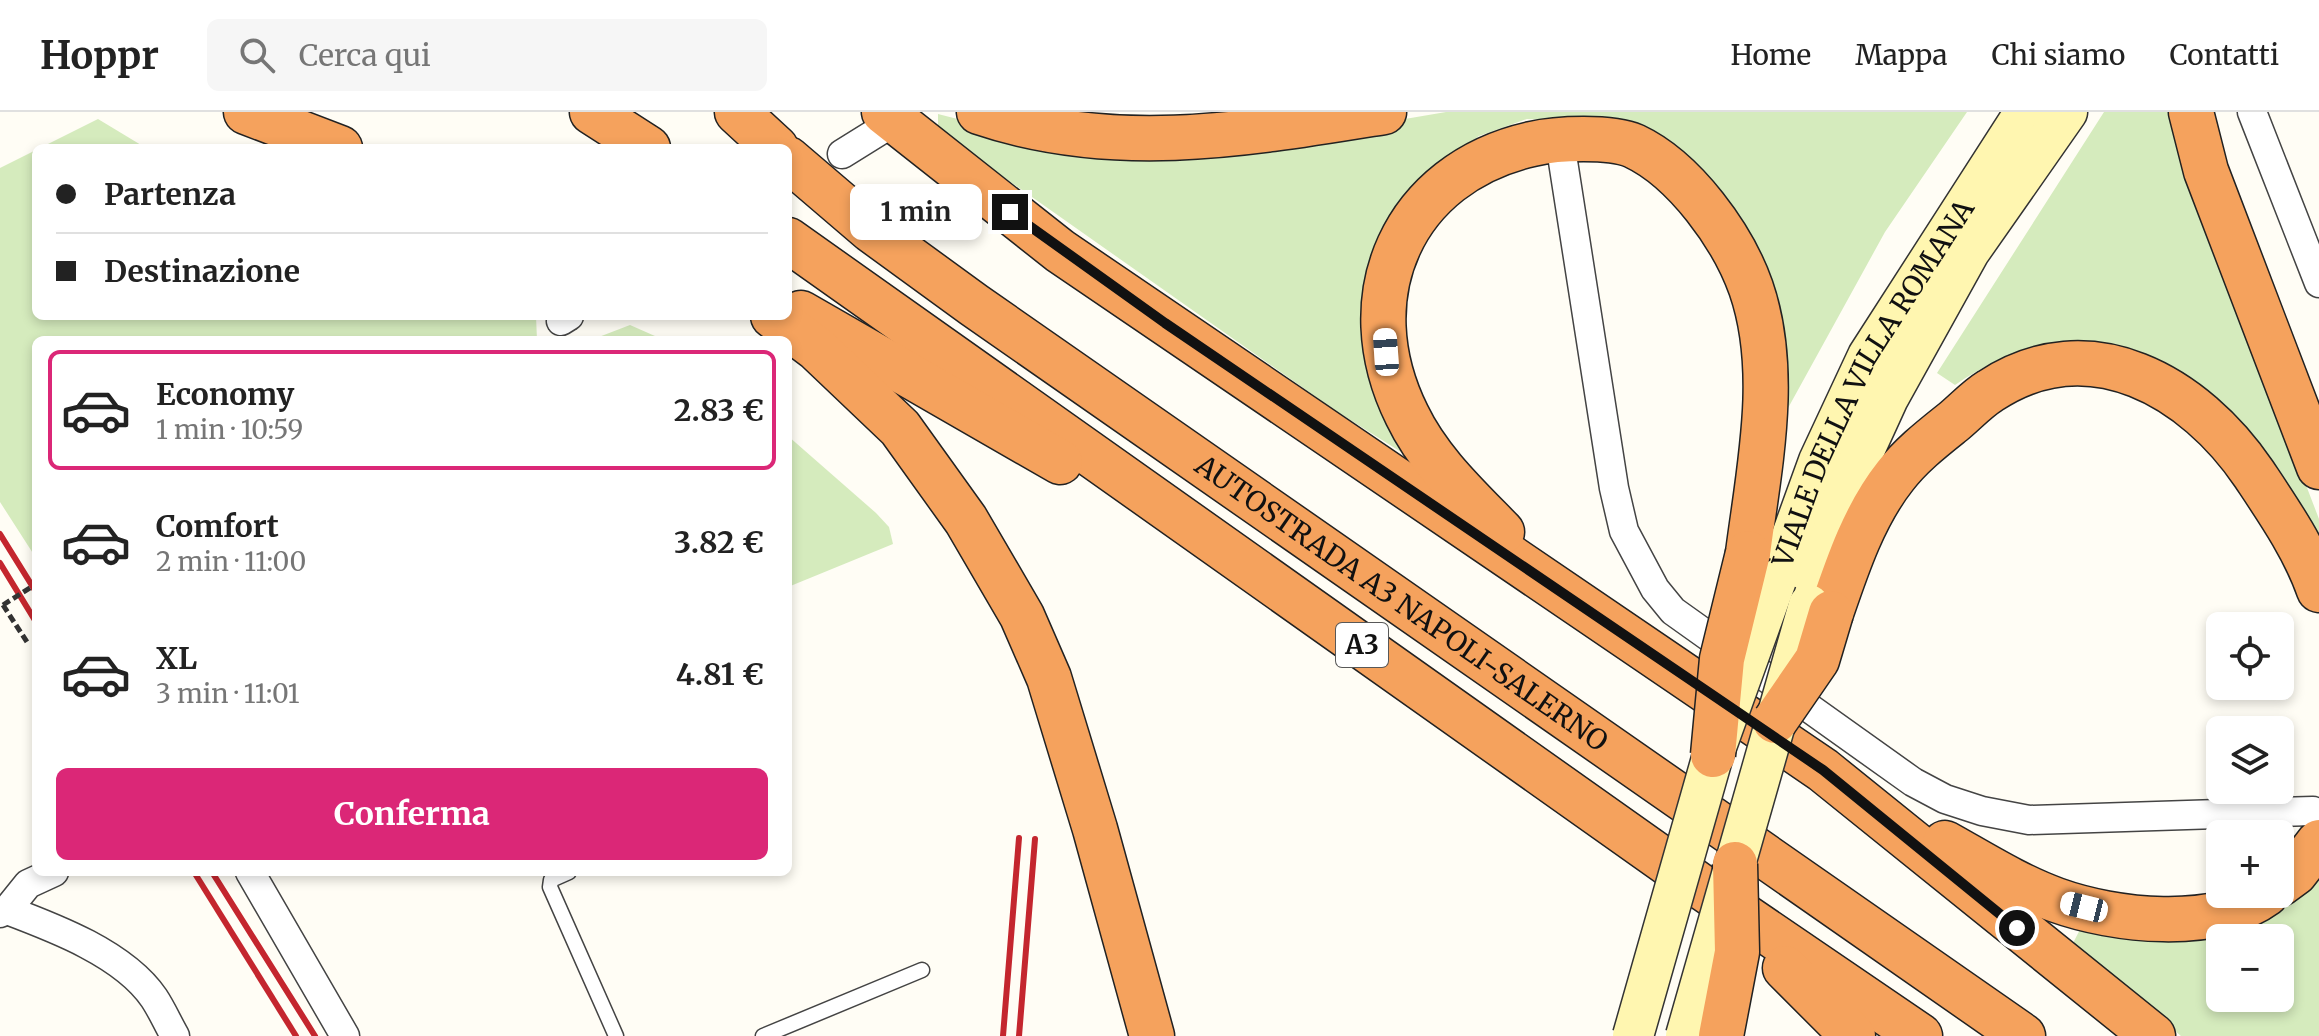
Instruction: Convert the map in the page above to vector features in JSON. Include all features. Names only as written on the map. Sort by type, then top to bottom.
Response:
[{"type":"highway","points":[[246,112],[330,144]]},
{"type":"highway","points":[[592,112],[642,144]]},
{"type":"highway","points":[[737,112],[772,144]]},
{"type":"highway","points":[[979,112],[1060,130],[1144,141],[1238,135],[1384,112]]},
{"type":"highway","points":[[2191,112],[2206,171],[2319,467]]},
{"type":"highway","points":[[881,122],[1060,251],[1823,770],[2012,880],[2057,900],[2111,913],[2183,920],[2237,908]]},
{"type":"highway","points":[[1558,592],[1432,458],[1406,414],[1386,352],[1382,294],[1403,236],[1441,185],[1501,151],[1561,137],[1633,146],[1681,181],[1720,224],[1751,289],[1764,354],[1762,566],[1722,659],[1713,755]]},
{"type":"highway","name":"AUTOSTRADA A3 NAPOLI-SALERNO","points":[[792,162],[871,230],[974,305],[2023,1036]]},
{"type":"highway","name":"AUTOSTRADA A3 NAPOLI-SALERNO","points":[[792,243],[1312,610],[1719,876],[1920,1036]]},
{"type":"highway","name":"A3","points":[[792,308],[894,363],[1312,610]]},
{"type":"highway","points":[[778,320],[817,349],[900,428],[966,520],[1022,616],[1049,678],[1095,829],[1152,1036]]},
{"type":"highway","points":[[1775,721],[1817,660],[1820,609],[1895,476],[1928,442],[1991,390],[2040,369],[2083,363],[2133,371],[2187,401],[2232,443],[2281,514],[2319,590]]},
{"type":"highway","points":[[1823,770],[2153,1036]]},
{"type":"highway","points":[[2294,874],[2316,827]]},
{"type":"highway","points":[[1719,876],[1737,952],[1721,1036]]},
{"type":"highway","points":[[1719,876],[1853,1036]]},
{"type":"main road","name":"VIALE DELLA VILLA ROMANA","points":[[1762,566],[1819,461],[1868,356],[2025,112]]},
{"type":"main road","name":"VIALE DELLA VILLA ROMANA","points":[[1820,609],[1846,490],[1888,398],[1969,252],[2067,112]]},
{"type":"main road","points":[[1686,1036],[1719,876],[1775,721]]},
{"type":"main road","points":[[1633,1036],[1713,755]]},
{"type":"street","points":[[2252,112],[2319,283]]},
{"type":"street","points":[[842,154],[881,122]]},
{"type":"street","points":[[1562,155],[1614,488],[1624,531],[1655,589],[1690,626],[1913,782],[1982,811],[2029,820],[2316,827]]},
{"type":"street","points":[[45,876],[28,884],[4,911],[82,940],[116,963],[153,996],[175,1036]]},
{"type":"street","points":[[252,876],[345,1036]]},
{"type":"lane","points":[[560,876],[551,880],[550,887],[616,1036]]},
{"type":"lane","points":[[763,1036],[922,970]]},
{"type":"path","points":[[27,642],[3,605],[32,587]]},
{"type":"green space","points":[[1446,112],[1967,112],[1885,232],[1777,428],[1746,238],[1573,121],[1527,119],[1479,136],[1429,172],[1401,206],[1409,457],[1336,411],[938,131],[938,114],[1051,143],[1259,144]]},
{"type":"green space","points":[[2104,112],[2178,112],[2197,201],[2319,519],[2319,562],[2205,399],[2165,368],[2135,353],[2105,344],[2076,341],[2046,344],[1986,366],[1955,385],[1937,373]]},
{"type":"green space","points":[[98,119],[139,144],[48,144]]},
{"type":"green space","points":[[32,152],[32,320],[536,320],[537,336],[32,336],[32,552],[0,502],[0,168]]},
{"type":"green space","points":[[630,325],[655,336],[601,336]]},
{"type":"green space","points":[[792,440],[876,513],[889,527],[893,544],[792,585]]},
{"type":"green space","points":[[2319,864],[2319,1036],[2181,1036],[2073,943],[2084,922],[2137,932],[2206,906],[2294,908],[2294,873]]},
{"type":"railway","points":[[0,534],[32,586]]},
{"type":"railway","points":[[0,563],[32,615]]},
{"type":"railway","points":[[1003,1036],[1019,838]]},
{"type":"railway","points":[[1019,1036],[1035,839]]},
{"type":"railway","points":[[196,876],[296,1036]]},
{"type":"railway","points":[[215,876],[315,1036]]},
{"type":"route","points":[[1010,212],[1060,251],[1823,770],[2017,928]]}]
